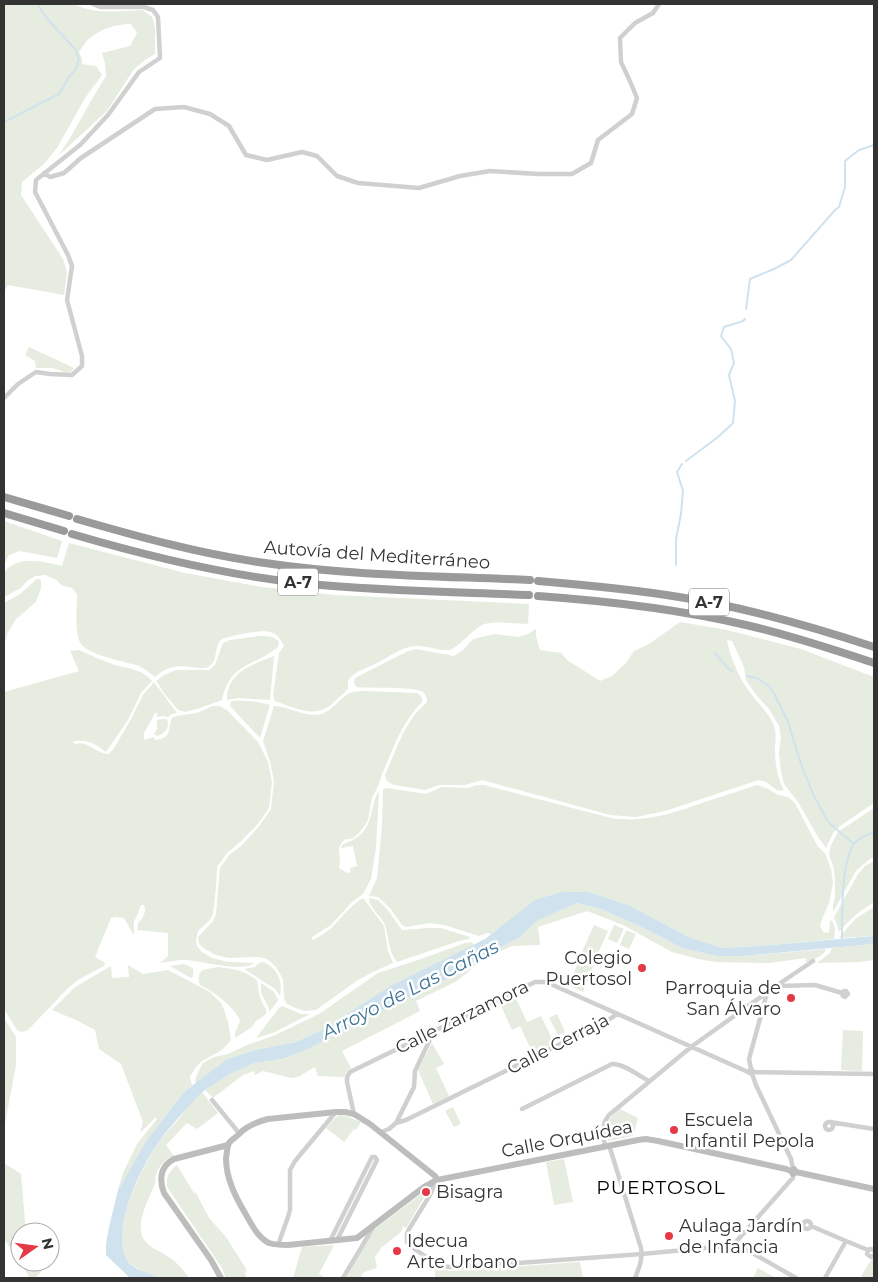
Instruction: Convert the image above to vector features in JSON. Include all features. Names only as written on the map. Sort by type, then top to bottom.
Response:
[{"type":"highway","name":"Autovía del Mediterráneo","points":[[4,497],[176,546],[265,563],[372,573],[534,580],[620,588],[730,606],[829,632],[874,647]]},
{"type":"highway","name":"Autovía del Mediterráneo","points":[[4,513],[104,543],[182,563],[279,580],[368,588],[529,595]]},
{"type":"highway","name":"A-7","points":[[538,596],[628,604],[694,614],[803,640],[874,663]]},
{"type":"street","points":[[4,398],[18,384],[36,372],[72,375],[82,366],[82,356],[67,300],[72,266],[68,254],[36,192],[36,180],[80,146],[108,115],[139,72],[160,58],[158,17],[153,10],[144,7],[100,7],[93,4]]},
{"type":"street","points":[[44,173],[50,177],[64,174],[81,158],[155,109],[184,107],[210,114],[229,126],[246,155],[267,160],[302,152],[317,156],[337,176],[358,183],[419,188],[460,176],[490,171],[572,174],[591,163],[598,140],[632,114],[637,98],[620,62],[620,38],[635,23],[653,13],[659,4]]},
{"type":"street","points":[[635,1278],[642,1254],[641,1248],[607,1145],[603,1126],[605,1120],[691,1047],[813,961]]},
{"type":"street","name":"Calle Zarzamora","points":[[354,1114],[347,1082],[348,1074],[529,984],[540,981],[546,982],[617,1014]]},
{"type":"street","points":[[776,986],[816,985],[842,993]]},
{"type":"street","points":[[221,1278],[211,1260],[164,1193],[161,1185],[163,1169],[168,1162],[174,1159],[228,1144],[252,1124],[268,1119],[336,1112],[354,1114],[381,1132],[436,1176],[437,1180],[430,1195],[409,1229],[406,1238],[407,1242],[416,1250],[438,1265],[463,1267],[642,1254],[726,1246],[734,1243],[793,1178],[794,1171],[791,1159],[756,1085],[749,1060],[767,993]]},
{"type":"street","name":"Calle Cerraja","points":[[381,1132],[607,1021],[617,1014],[751,1072],[874,1074]]},
{"type":"street","points":[[396,1123],[414,1087],[415,1071],[434,1031]]},
{"type":"street","points":[[522,1109],[612,1064],[622,1066],[649,1081]]},
{"type":"street","points":[[212,1100],[240,1133]]},
{"type":"street","points":[[278,1245],[290,1210],[290,1170],[295,1161],[336,1112]]},
{"type":"street","points":[[830,1122],[874,1129]]},
{"type":"street","name":"Calle Orquídea","points":[[357,1238],[424,1187],[437,1180],[607,1145],[646,1140],[874,1190]]},
{"type":"street","points":[[228,1144],[226,1169],[230,1184],[258,1233],[269,1243],[278,1245],[357,1238],[364,1240],[363,1245]]},
{"type":"street","points":[[330,1241],[372,1157],[375,1157],[377,1160],[337,1240]]},
{"type":"street","points":[[343,1278],[375,1225]]},
{"type":"street","points":[[811,1226],[868,1250],[874,1250]]},
{"type":"street","points":[[825,1278],[846,1241]]},
{"type":"street","points":[[734,1243],[796,1278]]},
{"type":"street","points":[[868,1250],[868,1256],[874,1256]]},
{"type":"shaded area","points":[[4,4],[74,4],[90,10],[108,12],[143,10],[152,17],[155,27],[155,54],[134,69],[107,111],[58,156],[106,76],[102,53],[130,46],[137,33],[131,24],[120,25],[93,35],[86,42],[79,52],[82,64],[96,66],[102,75],[85,98],[57,148],[44,164],[22,182],[21,195],[63,259],[67,272],[64,295],[8,285],[4,292]]},
{"type":"shaded area","points":[[29,347],[74,368],[67,373],[53,368],[36,368],[35,361],[25,355]]},
{"type":"shaded area","points":[[4,521],[62,541],[57,558],[20,551],[9,555],[4,565]]},
{"type":"shaded area","points":[[69,543],[185,573],[262,587],[335,595],[529,604],[528,624],[498,622],[482,625],[449,650],[419,646],[405,648],[353,675],[348,681],[348,689],[329,706],[320,710],[307,711],[275,701],[273,696],[279,653],[284,646],[275,634],[266,631],[253,632],[222,639],[219,642],[214,662],[208,667],[172,667],[155,677],[139,666],[99,655],[85,648],[81,644],[77,633],[77,594],[72,588],[61,585],[57,580],[45,575],[35,576],[21,588],[4,597],[4,573],[9,567],[23,561],[62,566]]},
{"type":"shaded area","points":[[37,579],[41,580],[41,588],[36,602],[16,619],[4,641],[4,603],[20,594]]},
{"type":"shaded area","points":[[680,622],[727,630],[801,649],[874,677],[874,803],[840,826],[833,833],[826,848],[798,802],[784,784],[779,753],[781,737],[779,726],[769,709],[746,680],[744,667],[732,641],[727,640],[740,676],[767,713],[774,726],[776,735],[776,765],[784,790],[778,791],[766,782],[759,780],[665,811],[636,817],[610,815],[482,780],[465,785],[439,785],[425,790],[394,785],[387,781],[385,775],[403,733],[415,714],[427,702],[427,698],[423,692],[418,690],[356,687],[355,678],[408,651],[416,649],[454,656],[463,650],[473,639],[495,634],[519,637],[536,629],[540,650],[561,653],[567,660],[600,681],[612,676],[626,663],[634,651],[649,644]]},
{"type":"shaded area","points":[[259,636],[275,639],[279,642],[278,647],[237,672],[226,687],[222,700],[185,712],[178,710],[156,681],[176,670],[209,670],[215,665],[223,643],[230,640]]},
{"type":"shaded area","points":[[79,650],[112,664],[138,671],[152,681],[141,693],[128,720],[106,752],[88,742],[74,741],[73,743],[85,744],[100,752],[109,754],[130,721],[143,695],[154,682],[177,713],[168,717],[156,717],[158,713],[155,713],[144,733],[144,740],[153,737],[156,740],[161,739],[167,735],[172,718],[176,716],[197,713],[213,706],[220,706],[228,711],[258,742],[268,762],[272,782],[269,808],[257,825],[227,853],[217,867],[213,914],[209,921],[198,931],[196,940],[197,946],[202,952],[212,958],[228,962],[254,963],[241,967],[184,960],[160,963],[168,956],[168,933],[137,930],[138,923],[145,912],[144,905],[141,905],[134,921],[134,934],[124,918],[111,918],[95,957],[105,963],[104,966],[78,980],[68,988],[28,1030],[22,1032],[17,1030],[4,1009],[4,692],[79,671],[70,651]]},
{"type":"shaded area","points":[[274,656],[270,700],[238,698],[227,700],[228,690],[236,676],[249,666]]},
{"type":"shaded area","points":[[366,691],[417,693],[422,697],[422,702],[403,727],[372,798],[368,820],[357,835],[351,839],[346,839],[339,848],[339,868],[347,873],[351,872],[350,868],[357,866],[353,846],[341,848],[342,845],[360,835],[368,825],[379,791],[376,848],[371,879],[363,894],[352,902],[331,925],[311,938],[313,940],[327,931],[363,898],[384,926],[388,951],[393,963],[358,980],[316,1010],[304,1011],[286,1003],[283,979],[276,967],[267,959],[259,957],[229,958],[216,955],[199,944],[198,937],[213,921],[216,914],[220,868],[229,855],[241,846],[260,825],[271,809],[274,781],[263,741],[274,706],[305,714],[318,715],[328,711],[349,693]]},
{"type":"shaded area","points":[[231,701],[251,701],[270,705],[260,738],[230,706]]},
{"type":"shaded area","points":[[167,719],[167,728],[162,734],[157,736],[154,734],[157,729],[157,720]]},
{"type":"shaded area","points":[[484,785],[611,818],[623,819],[646,818],[668,814],[757,785],[788,797],[795,803],[818,847],[825,853],[831,869],[833,883],[829,903],[820,926],[824,933],[829,932],[830,920],[833,922],[835,929],[834,939],[722,948],[691,938],[628,905],[589,892],[509,921],[491,934],[487,933],[479,936],[444,925],[430,923],[406,927],[402,925],[390,908],[378,897],[369,896],[377,878],[383,789],[426,794],[442,787],[468,788]]},
{"type":"shaded area","points":[[874,808],[874,856],[856,871],[833,912],[835,883],[834,869],[829,854],[831,845],[838,832]]},
{"type":"shaded area","points":[[874,861],[874,902],[855,916],[839,932],[834,917],[858,874],[865,866]]},
{"type":"shaded area","points":[[369,898],[378,900],[402,930],[441,928],[470,937],[469,939],[397,962],[390,949],[385,925],[373,909]]},
{"type":"shaded area","points":[[577,903],[601,909],[682,948],[717,956],[743,956],[826,949],[821,955],[807,962],[805,961],[806,958],[770,963],[716,962],[672,952],[623,925],[587,911],[538,927],[540,945],[512,946],[480,960],[455,982],[416,1001],[420,1011],[342,1051],[351,1068],[344,1077],[318,1076],[315,1067],[301,1076],[291,1078],[263,1071],[255,1075],[254,1071],[243,1075],[213,1098],[205,1090],[230,1074],[255,1063],[282,1059],[308,1049],[455,975],[478,958],[519,938],[535,921]]},
{"type":"shaded area","points":[[874,907],[874,936],[839,938],[855,919]]},
{"type":"shaded area","points":[[594,925],[608,931],[595,960],[581,954]]},
{"type":"shaded area","points":[[614,925],[624,929],[617,943],[608,939]]},
{"type":"shaded area","points":[[626,930],[636,934],[629,949],[620,945]]},
{"type":"shaded area","points":[[472,942],[474,945],[390,986],[326,1028],[296,1042],[255,1050],[227,1059],[196,1083],[197,1074],[203,1063],[214,1057],[228,1054],[273,1036],[319,1014],[378,973]]},
{"type":"shaded area","points":[[874,944],[874,960],[817,963],[830,953],[832,948]]},
{"type":"shaded area","points":[[581,956],[595,962],[583,992],[568,985]]},
{"type":"shaded area","points":[[264,962],[273,968],[280,980],[280,996],[275,989],[244,969],[255,967],[259,963]]},
{"type":"shaded area","points":[[184,964],[193,968],[193,976],[191,978],[170,966]]},
{"type":"shaded area","points":[[128,965],[143,974],[168,970],[210,992],[222,1004],[231,1040],[222,1050],[202,1061],[195,1068],[190,1077],[192,1085],[185,1091],[146,1141],[118,1190],[123,1173],[137,1144],[157,1119],[156,1117],[140,1133],[143,1122],[121,1064],[99,1049],[95,1030],[52,1010],[75,987],[111,966],[112,978],[129,977]]},
{"type":"shaded area","points":[[218,967],[229,968],[248,974],[257,980],[261,999],[266,1009],[266,1014],[256,1021],[252,1027],[235,1038],[240,1021],[238,1016],[223,1000],[199,983],[199,975],[202,970]]},
{"type":"shaded area","points":[[261,983],[273,991],[278,999],[269,1012],[269,1008],[261,993]]},
{"type":"shaded area","points":[[514,994],[527,1022],[541,1016],[554,1043],[533,1054],[520,1026],[512,1030],[499,1001]]},
{"type":"shaded area","points":[[282,1006],[301,1014],[310,1014],[273,1033],[256,1038],[279,1008]]},
{"type":"shaded area","points":[[557,1014],[565,1032],[558,1035],[549,1018]]},
{"type":"shaded area","points":[[4,1018],[16,1037],[16,1065],[5,1124],[4,1123]]},
{"type":"shaded area","points":[[843,1030],[863,1031],[862,1071],[841,1070]]},
{"type":"shaded area","points":[[432,1043],[444,1064],[436,1068],[449,1096],[433,1104],[418,1070]]},
{"type":"shaded area","points":[[202,1092],[218,1113],[197,1129],[187,1123],[166,1145],[174,1156],[165,1161],[157,1172],[155,1185],[147,1202],[141,1226],[142,1236],[145,1241],[174,1261],[189,1278],[158,1278],[136,1268],[126,1258],[122,1246],[125,1217],[135,1186],[155,1148],[162,1137]]},
{"type":"shaded area","points":[[453,1107],[461,1124],[454,1127],[445,1111]]},
{"type":"shaded area","points":[[620,1109],[638,1118],[633,1136],[608,1141],[608,1123]]},
{"type":"shaded area","points":[[339,1115],[361,1122],[344,1142],[326,1128]]},
{"type":"shaded area","points":[[564,1159],[573,1202],[554,1205],[546,1162]]},
{"type":"shaded area","points":[[4,1163],[21,1174],[25,1222],[10,1222],[10,1248],[4,1239]]},
{"type":"shaded area","points":[[177,1165],[194,1193],[196,1193],[209,1218],[226,1237],[247,1270],[245,1273],[247,1278],[226,1278],[222,1268],[167,1187],[169,1174]]},
{"type":"shaded area","points":[[424,1192],[426,1194],[406,1228],[403,1226],[401,1232],[382,1247],[375,1257],[377,1268],[364,1272],[360,1278],[346,1278],[376,1228]]},
{"type":"shaded area","points":[[334,1245],[319,1274],[326,1278],[293,1278],[302,1247]]},
{"type":"shaded area","points":[[874,1259],[874,1278],[860,1278],[871,1260]]},
{"type":"shaded area","points":[[580,1262],[583,1278],[435,1278],[435,1267],[451,1271]]},
{"type":"shaded area","points":[[758,1268],[776,1278],[753,1278]]},
{"type":"shaded area","points":[[26,1272],[41,1272],[35,1278],[30,1278]]},
{"type":"water","name":"Arroyo de Las Cañas","points":[[562,892],[589,892],[628,905],[691,938],[722,948],[874,936],[874,944],[743,956],[717,956],[682,948],[601,909],[577,903],[536,921],[519,938],[478,958],[455,975],[308,1049],[282,1059],[255,1063],[230,1074],[205,1090],[161,1139],[149,1157],[134,1187],[128,1205],[122,1238],[124,1252],[130,1264],[158,1278],[129,1277],[106,1255],[109,1227],[118,1190],[146,1141],[185,1091],[227,1059],[255,1050],[296,1042],[326,1028],[390,986],[485,939],[535,900]]},
{"type":"waterway","points":[[4,122],[59,94],[76,69],[79,59],[76,50],[49,21],[37,4]]},
{"type":"waterway","points":[[746,309],[750,279],[791,260],[839,207],[845,187],[845,161],[859,150],[874,145]]},
{"type":"waterway","points":[[686,461],[733,423],[735,401],[729,375],[734,363],[731,349],[721,336],[724,327],[745,319]]},
{"type":"waterway","points":[[676,565],[676,539],[683,491],[677,472],[682,464]]},
{"type":"waterway","points":[[715,653],[733,672]]},
{"type":"waterway","points":[[747,676],[757,678],[769,686],[775,695],[788,722],[813,794],[828,822],[854,844]]},
{"type":"waterway","points":[[842,939],[843,890],[847,863],[854,844],[861,838],[874,832]]},
{"type":"place","name":"Colegio Puertosol","points":[[642,968]]},
{"type":"place","name":"Parroquia de San Álvaro","points":[[791,998]]},
{"type":"place","name":"Escuela Infantil Pepola","points":[[674,1130]]},
{"type":"place","name":"Bisagra","points":[[426,1192]]},
{"type":"place","name":"Aulaga Jardín de Infancia","points":[[669,1236]]},
{"type":"place","name":"Idecua Arte Urbano","points":[[397,1251]]},
{"type":"district","name":"PUERTOSOL","points":[[661,1187]]}]
